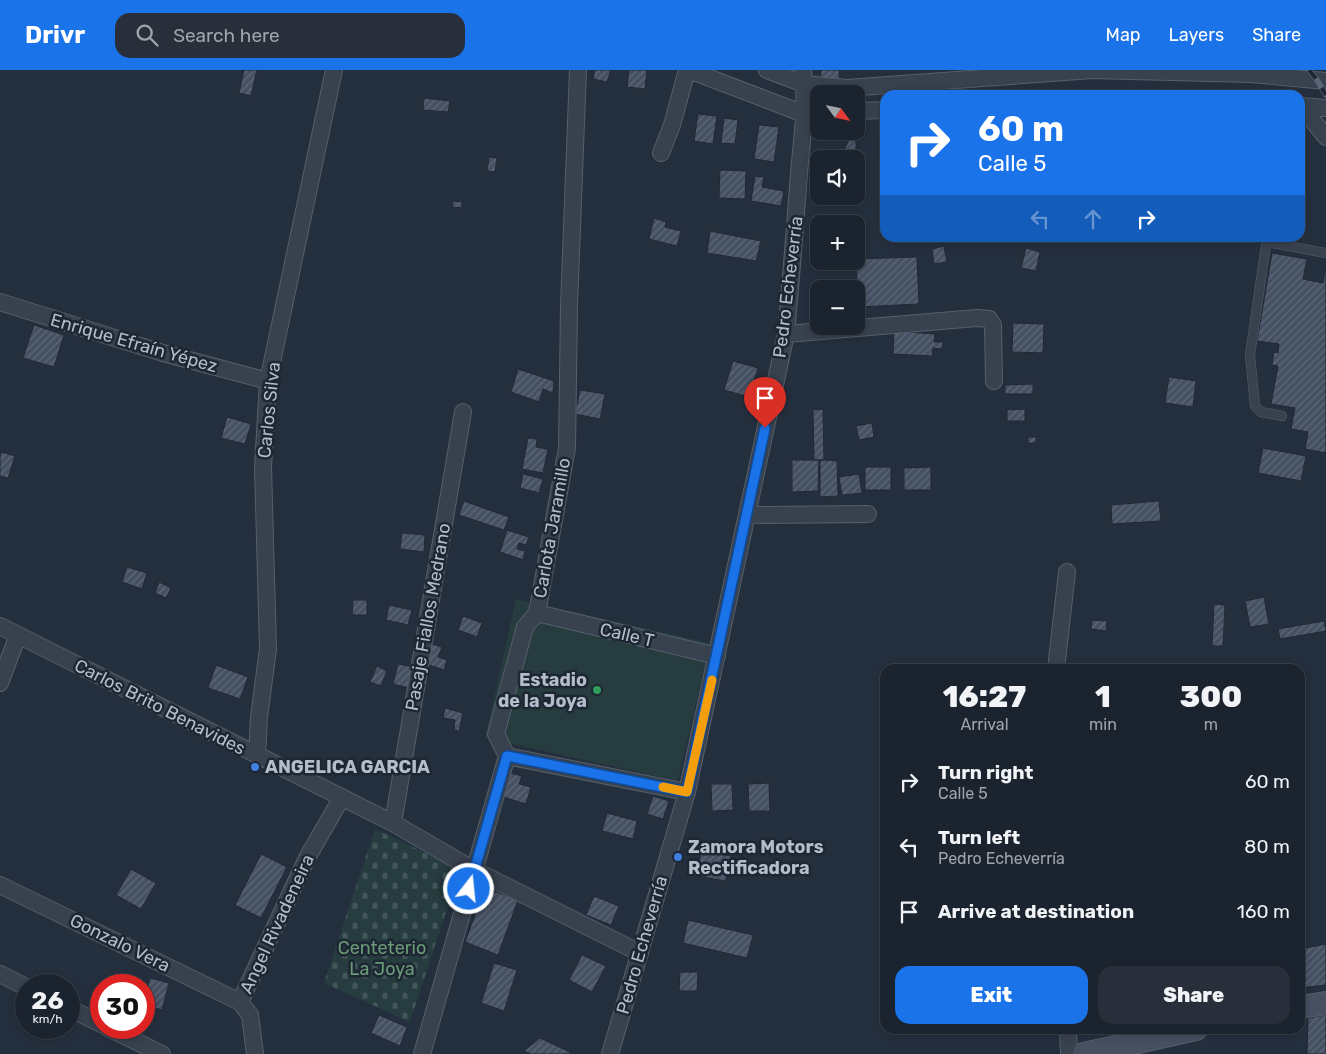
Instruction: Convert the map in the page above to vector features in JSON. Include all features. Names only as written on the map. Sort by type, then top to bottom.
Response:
[{"type":"street","name":"Carlos Silva","points":[[257,755],[259,717],[268,649],[263,467],[268,381],[334,70]]},
{"type":"street","name":"Carlota Jaramillo","points":[[507,756],[496,734],[526,627],[538,613],[566,448],[568,306],[578,70]]},
{"type":"street","points":[[661,153],[672,126],[688,70],[810,114]]},
{"type":"street","points":[[767,70],[847,88],[1092,70],[1282,74],[1326,81]]},
{"type":"street","points":[[1282,74],[1291,90]]},
{"type":"street","name":"Pedro Echeverría","points":[[804,77],[810,109]]},
{"type":"street","points":[[1305,104],[1326,108]]},
{"type":"street","points":[[865,111],[880,110]]},
{"type":"street","points":[[1305,111],[1326,137]]},
{"type":"street","name":"Pedro Echeverría","points":[[610,1054],[687,792],[717,656],[786,334],[810,123]]},
{"type":"street","name":"Enrique Efraín Yépez","points":[[0,302],[163,353],[268,381]]},
{"type":"street","points":[[786,334],[977,318],[989,319],[993,325],[994,380]]},
{"type":"street","name":"Pasaje Fiallos Medrano","points":[[393,823],[464,412]]},
{"type":"street","points":[[747,515],[868,514]]},
{"type":"street","points":[[1057,664],[1067,572]]},
{"type":"street","name":"Calle T","points":[[538,613],[717,656]]},
{"type":"street","name":"Carlos Brito Benavides","points":[[0,626],[393,823],[474,870],[640,953]]},
{"type":"street","points":[[0,683],[18,635]]},
{"type":"street","points":[[422,1054],[507,756],[687,792]]},
{"type":"street","name":"Angel Rivadeneira","points":[[254,1054],[250,1015],[240,1002],[307,858],[342,797]]},
{"type":"street","name":"Gonzalo Vera","points":[[0,885],[240,1002]]},
{"type":"street","points":[[0,974],[15,982]]},
{"type":"street","points":[[1305,1006],[1326,1003]]},
{"type":"street","points":[[1068,1034],[1069,1054]]},
{"type":"street","points":[[1084,1054],[1174,1034]]},
{"type":"street","points":[[131,1039],[162,1054]]},
{"type":"lane","points":[[1266,242],[1250,350],[1253,394],[1255,406],[1258,410],[1282,416]]},
{"type":"lane","points":[[1275,242],[1326,253]]},
{"type":"green space","name":"Estadio de la Joya","points":[[516,599],[710,643],[678,781],[485,738]]},
{"type":"green space","name":"Centeterio La Joya","points":[[375,829],[460,869],[410,1022],[324,983]]},
{"type":"building","points":[[244,70],[257,70],[251,96],[239,93]]},
{"type":"building","points":[[595,70],[611,70],[607,82],[593,79]]},
{"type":"building","points":[[629,70],[647,70],[645,89],[627,87]]},
{"type":"building","points":[[821,70],[839,70],[840,82],[821,83]]},
{"type":"building","points":[[424,98],[450,101],[448,112],[423,110]]},
{"type":"building","points":[[698,114],[717,116],[713,144],[694,141]]},
{"type":"building","points":[[724,118],[738,120],[735,144],[721,143]]},
{"type":"building","points":[[759,125],[779,127],[774,162],[754,159]]},
{"type":"building","points":[[849,140],[856,140],[856,150],[844,150]]},
{"type":"building","points":[[489,157],[497,158],[495,172],[487,171]]},
{"type":"building","points":[[720,170],[746,171],[745,199],[719,198]]},
{"type":"building","points":[[755,176],[764,177],[762,187],[784,191],[781,206],[751,201]]},
{"type":"building","points":[[453,201],[462,202],[462,208],[452,207]]},
{"type":"building","points":[[654,218],[666,222],[665,227],[681,231],[677,246],[649,239]]},
{"type":"building","points":[[710,231],[761,241],[756,261],[707,253]]},
{"type":"building","points":[[944,246],[947,262],[934,264],[932,249]]},
{"type":"building","points":[[1026,248],[1040,252],[1036,271],[1021,268]]},
{"type":"building","points":[[1272,253],[1307,259],[1303,279],[1323,283],[1326,264],[1326,453],[1305,449],[1308,432],[1291,429],[1295,408],[1271,404],[1278,366],[1272,365],[1274,352],[1278,353],[1279,344],[1257,341]]},
{"type":"building","points":[[917,257],[919,304],[865,307],[865,280],[857,280],[856,270],[865,270],[865,259]]},
{"type":"building","points":[[1013,323],[1044,324],[1043,353],[1012,352]]},
{"type":"building","points":[[34,325],[64,335],[54,367],[23,358]]},
{"type":"building","points":[[894,331],[935,334],[934,342],[943,342],[942,349],[933,348],[932,356],[893,354]]},
{"type":"building","points":[[733,361],[758,368],[749,397],[724,390]]},
{"type":"building","points":[[518,369],[554,381],[553,393],[543,389],[539,402],[511,392]]},
{"type":"building","points":[[1169,377],[1196,381],[1193,407],[1165,403]]},
{"type":"building","points":[[1033,384],[1033,394],[1005,394],[1005,385]]},
{"type":"building","points":[[580,390],[605,394],[600,419],[575,414]]},
{"type":"building","points":[[823,409],[824,460],[814,460],[813,410]]},
{"type":"building","points":[[1025,409],[1025,421],[1007,421],[1007,410]]},
{"type":"building","points":[[227,417],[251,424],[245,444],[221,438]]},
{"type":"building","points":[[872,423],[874,437],[859,440],[856,426]]},
{"type":"building","points":[[1028,437],[1036,437],[1036,443],[1028,443]]},
{"type":"building","points":[[528,438],[537,439],[536,447],[548,449],[543,473],[522,469]]},
{"type":"building","points":[[1263,448],[1306,456],[1301,481],[1258,473]]},
{"type":"building","points":[[1,452],[15,456],[8,478],[0,476]]},
{"type":"building","points":[[792,460],[819,460],[818,491],[792,492]]},
{"type":"building","points":[[820,461],[837,461],[838,496],[820,497]]},
{"type":"building","points":[[865,467],[891,467],[891,490],[865,490]]},
{"type":"building","points":[[931,467],[931,490],[904,490],[904,468]]},
{"type":"building","points":[[523,474],[543,479],[539,493],[520,488]]},
{"type":"building","points":[[859,474],[862,493],[842,495],[839,477]]},
{"type":"building","points":[[464,501],[509,517],[504,530],[459,515]]},
{"type":"building","points":[[1159,501],[1161,521],[1112,524],[1111,505]]},
{"type":"building","points":[[507,530],[529,537],[526,545],[519,543],[517,549],[525,551],[523,560],[500,552]]},
{"type":"building","points":[[402,533],[425,535],[424,552],[400,549]]},
{"type":"building","points":[[127,567],[147,573],[142,589],[122,582]]},
{"type":"building","points":[[159,582],[171,588],[166,598],[155,593]]},
{"type":"building","points":[[1264,597],[1269,624],[1250,627],[1245,601]]},
{"type":"building","points":[[353,600],[367,600],[367,615],[352,615]]},
{"type":"building","points":[[1214,604],[1225,605],[1223,646],[1212,646]]},
{"type":"building","points":[[389,605],[412,610],[408,625],[386,620]]},
{"type":"building","points":[[463,616],[482,623],[477,637],[458,630]]},
{"type":"building","points":[[1092,620],[1107,621],[1106,631],[1091,629]]},
{"type":"building","points":[[1324,621],[1326,631],[1280,639],[1278,629]]},
{"type":"building","points":[[432,644],[442,647],[438,657],[447,660],[444,670],[426,664]]},
{"type":"building","points":[[398,664],[414,667],[409,688],[393,684]]},
{"type":"building","points":[[216,665],[248,677],[240,699],[208,688]]},
{"type":"building","points":[[377,666],[387,671],[381,686],[370,682]]},
{"type":"building","points":[[445,708],[463,713],[459,731],[454,730],[455,720],[443,718]]},
{"type":"building","points":[[510,773],[522,776],[519,784],[531,787],[526,804],[503,797]]},
{"type":"building","points":[[769,783],[770,811],[749,811],[748,784]]},
{"type":"building","points":[[711,784],[732,784],[733,810],[712,811]]},
{"type":"building","points":[[653,796],[669,801],[663,819],[647,814]]},
{"type":"building","points":[[607,813],[637,821],[633,839],[602,831]]},
{"type":"building","points":[[701,851],[731,856],[726,881],[697,876]]},
{"type":"building","points":[[261,854],[287,867],[261,918],[235,905]]},
{"type":"building","points":[[131,869],[156,883],[141,909],[116,895]]},
{"type":"building","points":[[485,888],[518,900],[498,955],[465,942]]},
{"type":"building","points":[[594,896],[619,906],[611,925],[586,915]]},
{"type":"building","points":[[688,920],[753,935],[747,958],[683,943]]},
{"type":"building","points":[[1326,944],[1326,985],[1305,987],[1305,948]]},
{"type":"building","points":[[582,955],[606,966],[592,992],[569,980]]},
{"type":"building","points":[[494,963],[517,970],[504,1011],[481,1003]]},
{"type":"building","points":[[680,972],[698,972],[697,991],[679,991]]},
{"type":"building","points":[[155,979],[169,983],[162,1010],[155,1008]]},
{"type":"building","points":[[379,1015],[407,1027],[400,1046],[371,1033]]},
{"type":"building","points":[[1326,1015],[1326,1054],[1307,1054],[1308,1018]]},
{"type":"building","points":[[540,1038],[570,1052],[569,1054],[531,1054],[524,1051]]},
{"type":"railway","points":[[1309,70],[1326,95]]},
{"type":"slow traffic","points":[[663,787],[687,792],[712,680]]},
{"type":"place","name":"Estadio de la Joya","points":[[597,690]]},
{"type":"place","name":"ANGELICA GARCIA","points":[[255,767]]},
{"type":"place","name":"Zamora Motors Rectificadora","points":[[678,857]]},
{"type":"route","points":[[469,889],[507,756],[687,792],[765,428]]}]
